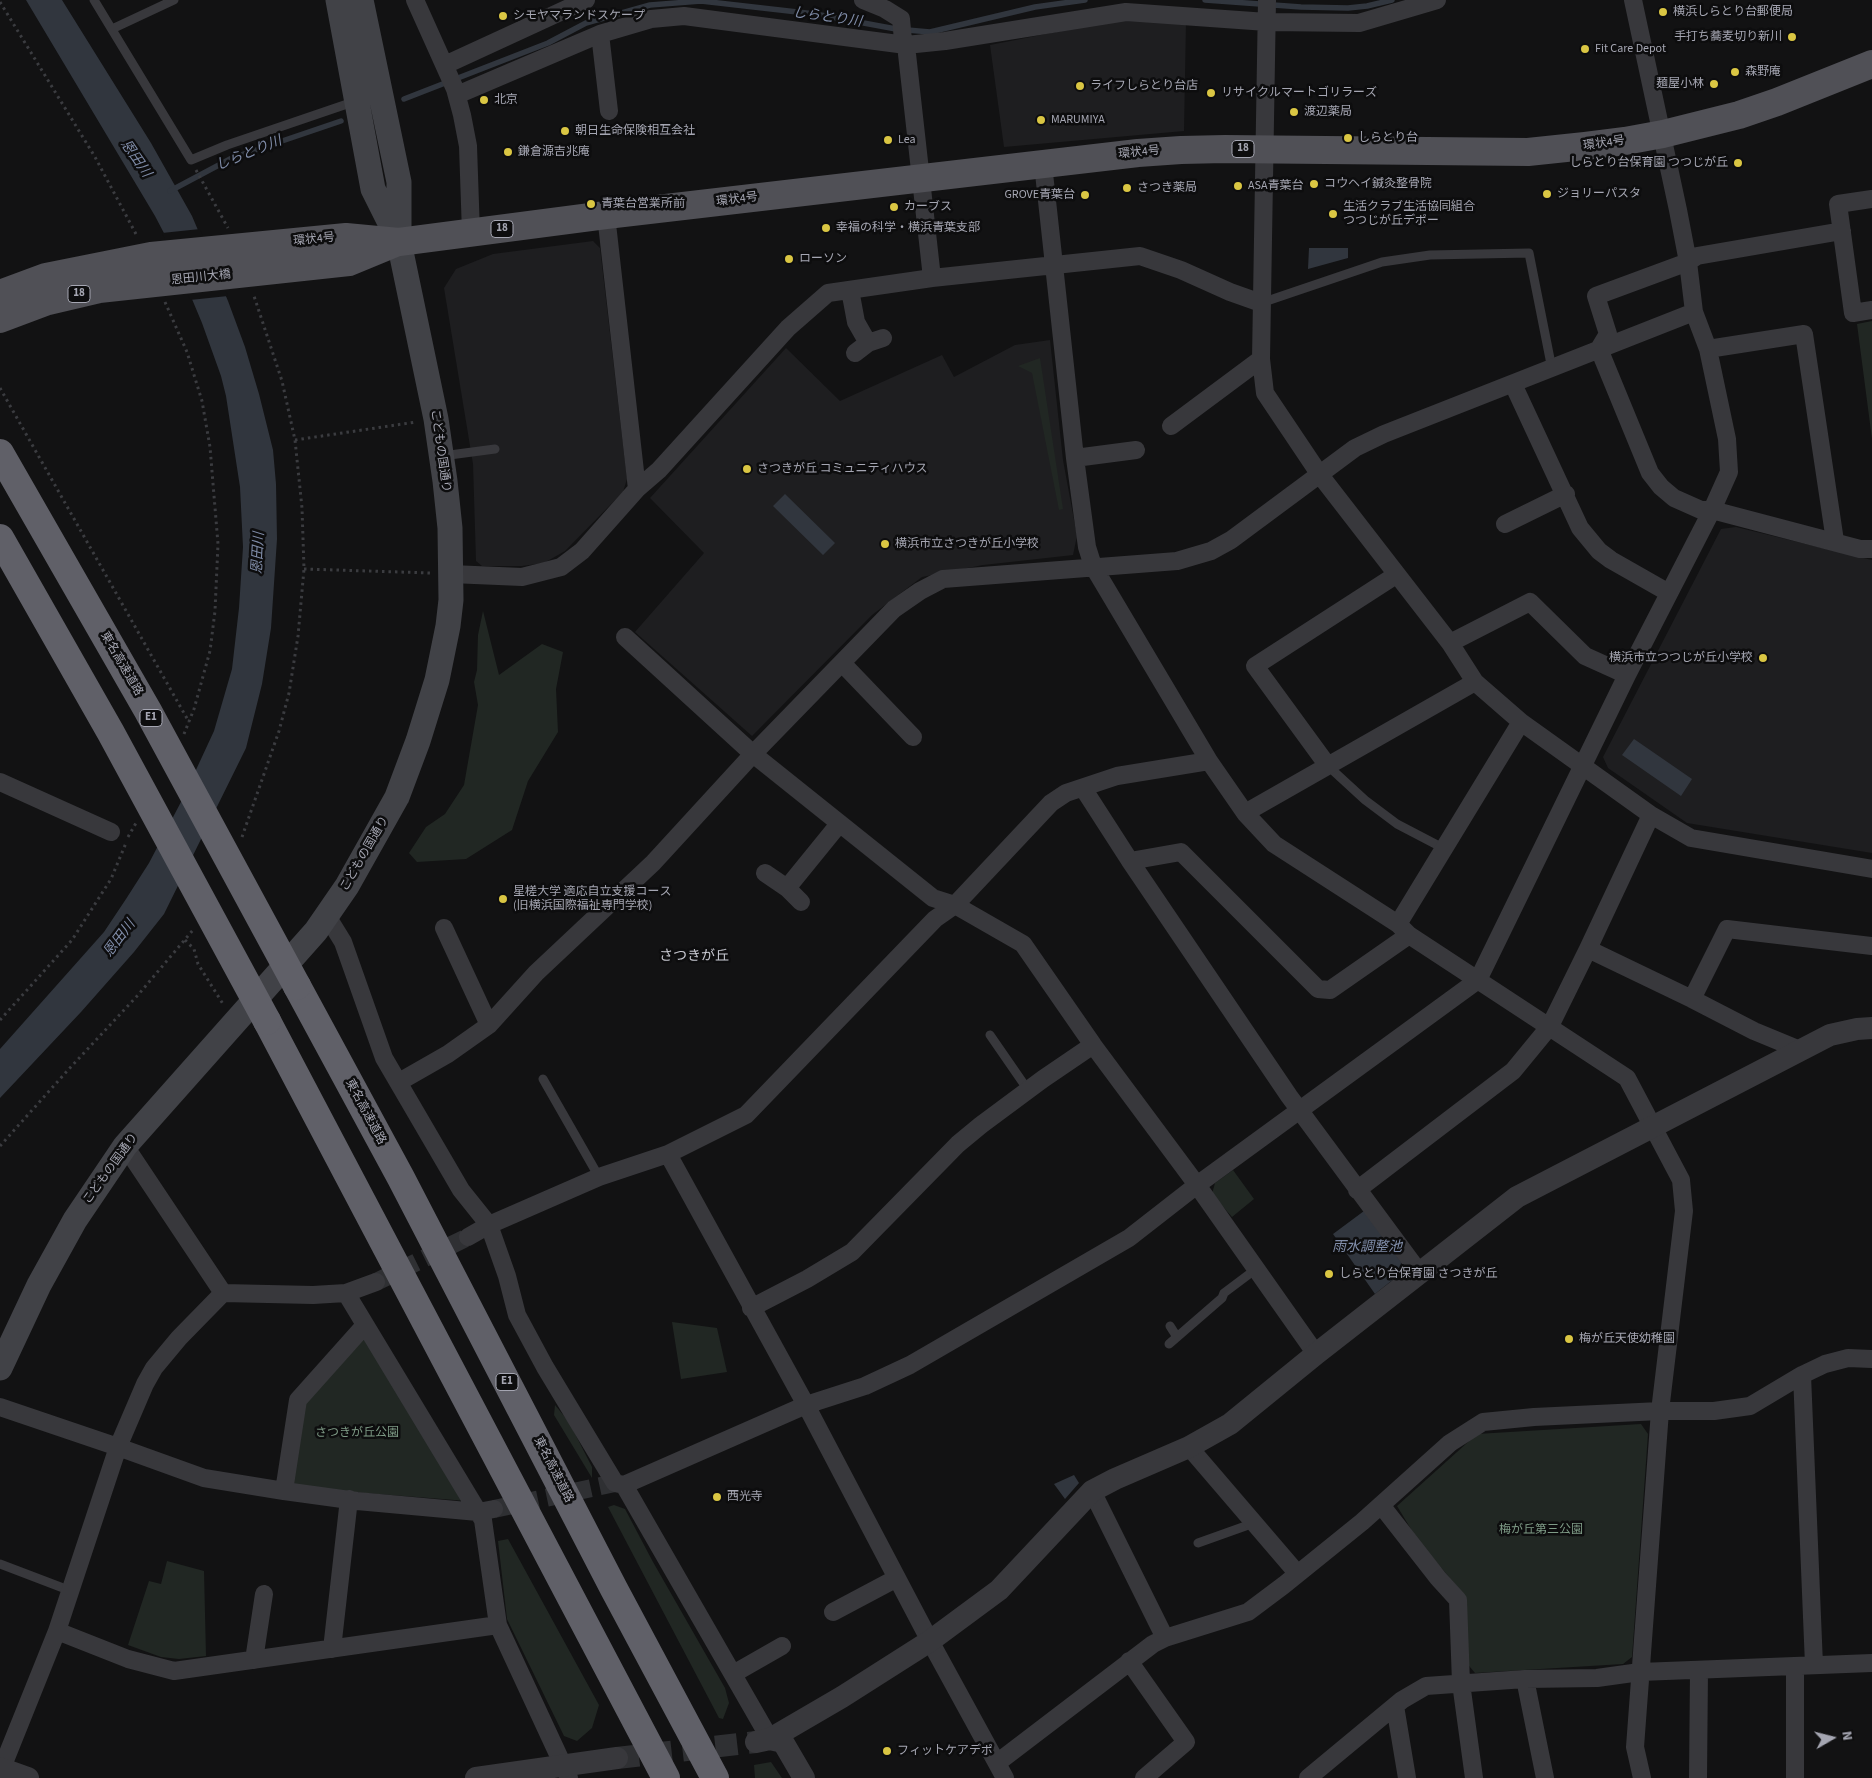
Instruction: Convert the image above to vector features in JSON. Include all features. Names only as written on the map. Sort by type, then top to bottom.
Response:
[{"type":"highway","name":"東名高速道路","points":[[0,453],[148,711],[401,1178],[715,1778]]},
{"type":"highway","points":[[0,538],[111,733],[267,1021],[666,1778]]},
{"type":"main road","name":"こどもの国通り","points":[[338,0],[373,189],[399,242]]},
{"type":"main road","name":"こどもの国通り","points":[[0,1368],[39,1285],[75,1220],[125,1146],[316,931],[368,852],[397,797],[437,680],[448,626],[452,574],[450,528],[442,456],[399,242],[399,182],[361,0]]},
{"type":"main road","name":"環状4号","points":[[230,240],[346,237],[399,242],[606,215],[920,178],[1181,150],[1528,152],[1617,142],[1663,134],[1739,115],[1872,64]]},
{"type":"main road","name":"18","points":[[0,294],[46,276],[145,250],[230,240]]},
{"type":"main road","name":"環状4号","points":[[241,273],[349,262],[399,242]]},
{"type":"main road","name":"恩田川大橋","points":[[158,282],[241,273]]},
{"type":"main road","name":"18","points":[[0,320],[48,301],[77,294],[124,285],[158,282]]},
{"type":"street","points":[[415,0],[457,95],[468,146],[471,234]]},
{"type":"street","points":[[445,65],[586,0]]},
{"type":"street","points":[[864,0],[885,9],[901,19],[932,278]]},
{"type":"street","points":[[1267,0],[1261,359],[1265,393],[1320,475],[1450,643],[1475,682],[1521,722],[1651,815],[1691,838],[1872,869]]},
{"type":"street","points":[[457,95],[600,34],[651,20],[684,16],[904,42],[945,41],[1126,6],[1267,20],[1359,22],[1437,0]]},
{"type":"street","points":[[327,916],[343,942],[384,1058],[461,1190],[490,1225],[517,1314],[545,1367],[615,1483],[624,1485],[806,1406],[865,1386],[910,1365],[1129,1238],[1478,980],[1627,676],[1712,510],[1729,472],[1727,438],[1708,349],[1694,312],[1688,262],[1663,134],[1633,0]]},
{"type":"street","points":[[600,34],[610,111]]},
{"type":"street","points":[[1043,164],[1052,265],[1087,547],[1093,566],[1209,761],[1245,813],[1274,844],[1627,1078],[1681,1180],[1684,1211],[1660,1411],[1635,1747],[1642,1778]]},
{"type":"street","points":[[1872,199],[1838,204],[1853,313],[1872,310]]},
{"type":"street","points":[[606,215],[637,489]]},
{"type":"street","points":[[1599,349],[1608,334],[1596,296],[1688,262],[1697,256],[1842,231]]},
{"type":"street","points":[[452,574],[522,577],[560,567],[582,551],[637,489],[659,470],[788,328],[828,293],[932,278],[1140,256],[1181,270],[1230,292],[1262,303]]},
{"type":"street","points":[[850,290],[856,322],[869,344]]},
{"type":"street","points":[[399,1082],[448,1054],[489,1025],[536,973],[653,863],[753,754],[894,609],[920,591],[943,579],[1177,561],[1211,552],[1231,540],[1355,448],[1384,434],[1694,312]]},
{"type":"street","points":[[1708,349],[1804,334],[1835,541]]},
{"type":"street","points":[[1599,349],[1650,472],[1661,487],[1674,498],[1701,510],[1712,510],[1860,549],[1872,549]]},
{"type":"street","points":[[1171,426],[1261,359]]},
{"type":"street","points":[[1514,384],[1580,528],[1600,551],[1611,560],[1669,592]]},
{"type":"street","points":[[1075,458],[1136,450]]},
{"type":"street","points":[[1505,524],[1566,494]]},
{"type":"street","points":[[1328,766],[1255,666],[1396,575]]},
{"type":"street","points":[[1450,643],[1530,602],[1585,656],[1627,676]]},
{"type":"street","points":[[625,637],[753,754],[934,898],[955,905],[1023,944],[1316,1354]]},
{"type":"street","points":[[842,663],[910,728]]},
{"type":"street","points":[[1245,813],[1475,682]]},
{"type":"street","points":[[1130,861],[1181,852],[1318,989],[1330,990],[1403,929],[1443,848],[1521,722]]},
{"type":"street","points":[[468,1237],[490,1225],[599,1177],[668,1154],[746,1115],[935,919],[955,905],[1051,803],[1066,793],[1117,776],[1209,761]]},
{"type":"street","points":[[0,782],[110,832]]},
{"type":"street","points":[[1083,788],[1130,861],[1284,1088],[1419,1272]]},
{"type":"street","points":[[1358,1190],[1513,1071],[1550,1026],[1651,815]]},
{"type":"street","points":[[787,888],[839,824]]},
{"type":"street","points":[[765,873],[787,888],[801,902]]},
{"type":"street","points":[[444,928],[489,1025]]},
{"type":"street","points":[[1692,999],[1727,929],[1872,946]]},
{"type":"street","points":[[1588,949],[1754,1031],[1800,1050]]},
{"type":"street","points":[[763,1740],[842,1697],[930,1641],[999,1590],[1092,1491],[1189,1447],[1230,1424],[1419,1272],[1516,1197],[1830,1035],[1872,1028]]},
{"type":"street","points":[[751,1308],[806,1280],[852,1252],[958,1144],[1028,1090],[1094,1045]]},
{"type":"street","points":[[125,1146],[223,1293]]},
{"type":"street","points":[[668,1154],[806,1406],[930,1641],[1005,1778]]},
{"type":"street","points":[[28,1778],[0,1770],[57,1631],[118,1447],[145,1384],[154,1368],[179,1338],[223,1293],[313,1295],[346,1293],[376,1282]]},
{"type":"street","points":[[346,1293],[486,1511]]},
{"type":"street","points":[[284,1492],[298,1400],[366,1325]]},
{"type":"street","points":[[997,1762],[1153,1644],[1165,1638],[1248,1612],[1284,1585],[1381,1505],[1450,1443],[1483,1422],[1534,1417],[1660,1411],[1714,1411],[1750,1406],[1802,1375],[1825,1364],[1848,1358],[1872,1359]]},
{"type":"street","points":[[1802,1375],[1814,1664]]},
{"type":"street","points":[[0,1407],[204,1478],[284,1492],[486,1511]]},
{"type":"street","points":[[1189,1447],[1297,1573]]},
{"type":"street","points":[[624,1485],[733,1674],[763,1740]]},
{"type":"street","points":[[1092,1491],[1165,1638]]},
{"type":"street","points":[[332,1649],[349,1499]]},
{"type":"street","points":[[1381,1505],[1438,1578],[1458,1600],[1461,1683],[1474,1778]]},
{"type":"street","points":[[486,1511],[483,1520],[498,1625],[567,1772]]},
{"type":"street","points":[[833,1612],[897,1578]]},
{"type":"street","points":[[254,1660],[264,1594]]},
{"type":"street","points":[[57,1631],[128,1658],[174,1671],[498,1625]]},
{"type":"street","points":[[733,1674],[782,1646]]},
{"type":"street","points":[[1130,1661],[1186,1742],[1144,1778]]},
{"type":"street","points":[[1308,1778],[1395,1706],[1426,1686],[1525,1679],[1597,1678],[1640,1672],[1872,1663]]},
{"type":"street","points":[[1795,1667],[1795,1778]]},
{"type":"street","points":[[1698,1778],[1700,1671]]},
{"type":"street","points":[[1525,1679],[1545,1778]]},
{"type":"street","points":[[1395,1706],[1407,1778]]},
{"type":"street","points":[[763,1740],[783,1742],[804,1778]]},
{"type":"street","points":[[476,1778],[567,1772],[617,1758]]},
{"type":"lane","points":[[94,0],[191,160],[227,144],[357,101]]},
{"type":"lane","points":[[112,29],[174,0]]},
{"type":"lane","points":[[1262,303],[1382,262],[1430,256],[1529,253],[1552,369]]},
{"type":"lane","points":[[442,456],[495,449]]},
{"type":"lane","points":[[1328,766],[1365,800],[1397,824],[1443,848]]},
{"type":"lane","points":[[990,1034],[1028,1090]]},
{"type":"lane","points":[[543,1078],[599,1177]]},
{"type":"lane","points":[[1169,1344],[1222,1298],[1224,1293],[1256,1269]]},
{"type":"lane","points":[[1170,1326],[1178,1337]]},
{"type":"lane","points":[[1198,1543],[1254,1523]]},
{"type":"lane","points":[[0,1564],[71,1591]]},
{"type":"path","points":[[0,2],[95,157],[145,250]]},
{"type":"path","points":[[195,167],[220,214],[230,240]]},
{"type":"path","points":[[158,282],[187,352],[202,402],[210,448],[218,544],[215,611],[210,651],[190,723],[181,740]]},
{"type":"path","points":[[241,838],[279,731],[288,693],[298,636],[304,569],[302,508],[295,440],[282,381],[256,302]]},
{"type":"path","points":[[0,388],[190,723]]},
{"type":"path","points":[[295,440],[436,419]]},
{"type":"path","points":[[304,569],[452,574]]},
{"type":"path","points":[[0,1020],[72,940],[111,879],[127,839],[139,816]]},
{"type":"path","points":[[0,1146],[138,995],[195,927]]},
{"type":"path","points":[[185,940],[194,950],[198,964],[217,997],[235,1020]]},
{"type":"shaded area","points":[[1127,18],[1186,22],[1184,131],[1004,147],[990,45]]},
{"type":"shaded area","points":[[593,241],[600,248],[627,479],[623,492],[565,551],[544,563],[522,566],[482,566],[476,561],[473,464],[444,288],[456,269],[493,254]]},
{"type":"shaded area","name":"横浜市立さつきが丘小学校","points":[[1050,340],[1063,460],[1077,536],[1073,555],[983,565],[922,577],[872,615],[752,736],[635,632],[704,553],[650,498],[786,348],[840,401],[942,355],[954,377],[1015,345]]},
{"type":"shaded area","name":"横浜市立つつじが丘小学校","points":[[1736,527],[1872,560],[1872,853],[1687,823],[1608,768],[1603,757],[1721,529]]},
{"type":"green space","points":[[1872,321],[1872,439],[1857,324]]},
{"type":"green space","points":[[1040,358],[1063,509],[1059,510],[1032,373],[1018,366]]},
{"type":"green space","points":[[483,611],[499,675],[542,644],[563,652],[556,689],[558,732],[528,781],[512,830],[466,859],[417,862],[409,853],[426,827],[445,814],[464,785],[478,705],[474,682],[477,670],[478,635]]},
{"type":"green space","points":[[1233,1170],[1254,1199],[1232,1217],[1212,1194],[1215,1183]]},
{"type":"green space","points":[[672,1322],[717,1328],[727,1372],[681,1379]]},
{"type":"green space","name":"さつきが丘公園","points":[[367,1336],[467,1501],[289,1487],[302,1403]]},
{"type":"green space","points":[[555,1405],[569,1422],[592,1467],[592,1478],[554,1415]]},
{"type":"green space","name":"梅が丘第三公園","points":[[1641,1424],[1648,1434],[1632,1657],[1623,1664],[1475,1673],[1465,1661],[1465,1596],[1417,1539],[1397,1506],[1477,1434]]},
{"type":"green space","points":[[614,1505],[625,1509],[725,1688],[729,1703],[723,1719],[719,1718],[608,1507]]},
{"type":"green space","points":[[508,1539],[599,1705],[592,1728],[577,1741],[564,1736],[507,1619],[498,1541]]},
{"type":"green space","points":[[167,1561],[204,1571],[206,1656],[179,1659],[161,1657],[128,1645],[149,1581],[161,1584]]},
{"type":"green space","points":[[771,1762],[782,1778],[755,1778],[754,1765]]},
{"type":"water","name":"恩田川","points":[[26,0],[62,0],[151,143],[192,216],[228,301],[245,347],[259,394],[273,450],[277,539],[271,628],[262,684],[246,748],[164,914],[134,952],[81,1012],[0,1098],[0,1049],[104,932],[149,863],[182,800],[214,731],[232,669],[243,547],[240,487],[226,396],[202,323],[166,237],[155,216]]},
{"type":"water","points":[[1309,248],[1348,248],[1348,258],[1308,269]]},
{"type":"water","points":[[785,494],[835,543],[823,555],[773,506]]},
{"type":"water","points":[[1634,739],[1692,779],[1681,796],[1622,755]]},
{"type":"water","name":"雨水調整池","points":[[1364,1211],[1401,1262],[1400,1274],[1375,1294],[1333,1234]]},
{"type":"water","points":[[1074,1475],[1079,1483],[1065,1499],[1054,1484]]},
{"type":"pier","points":[[200,229],[228,296],[190,300],[162,233]]},
{"type":"waterway","name":"しらとり川","points":[[404,99],[548,43],[586,23],[650,5],[701,1],[815,14],[896,29],[930,32],[1035,7],[1085,0]]},
{"type":"waterway","name":"しらとり川","points":[[1205,0],[1301,7],[1348,8],[1392,0]]},
{"type":"waterway","name":"しらとり川","points":[[170,191],[232,158],[341,121]]},
{"type":"tunnel","points":[[376,1282],[468,1237]]},
{"type":"tunnel","points":[[494,1509],[615,1483]]},
{"type":"tunnel","points":[[617,1758],[756,1742]]},
{"type":"place","name":"横浜しらとり台郵便局","points":[[1663,12]]},
{"type":"place","name":"シモヤマランドスケープ","points":[[503,16]]},
{"type":"place","name":"手打ち蕎麦切り新川","points":[[1792,37]]},
{"type":"place","name":"Fit Care Depot","points":[[1585,49]]},
{"type":"place","name":"森野庵","points":[[1735,72]]},
{"type":"place","name":"麺屋小林","points":[[1714,84]]},
{"type":"place","name":"ライフしらとり台店","points":[[1080,86]]},
{"type":"place","name":"リサイクルマートゴリラーズ","points":[[1211,93]]},
{"type":"place","name":"北京","points":[[484,100]]},
{"type":"place","name":"渡辺薬局","points":[[1294,112]]},
{"type":"place","name":"MARUMIYA","points":[[1041,120]]},
{"type":"place","name":"朝日生命保険相互会社","points":[[565,131]]},
{"type":"place","name":"しらとり台","points":[[1348,138]]},
{"type":"place","name":"Lea","points":[[888,140]]},
{"type":"place","name":"鎌倉源吉兆庵","points":[[508,152]]},
{"type":"place","name":"しらとり台保育園 つつじが丘","points":[[1738,163]]},
{"type":"place","name":"コウヘイ鍼灸整骨院","points":[[1314,184]]},
{"type":"place","name":"ASA青葉台","points":[[1238,186]]},
{"type":"place","name":"さつき薬局","points":[[1127,188]]},
{"type":"place","name":"ジョリーパスタ","points":[[1547,194]]},
{"type":"place","name":"GROVE青葉台","points":[[1085,195]]},
{"type":"place","name":"青葉台営業所前","points":[[591,204]]},
{"type":"place","name":"カーブス","points":[[894,207]]},
{"type":"place","name":"生活クラブ生活協同組合 つつじが丘デポー","points":[[1333,214]]},
{"type":"place","name":"幸福の科学・横浜青葉支部","points":[[826,228]]},
{"type":"place","name":"ローソン","points":[[789,259]]},
{"type":"place","name":"さつきが丘 コミュニティハウス","points":[[747,469]]},
{"type":"place","name":"横浜市立さつきが丘小学校","points":[[885,544]]},
{"type":"place","name":"横浜市立つつじが丘小学校","points":[[1763,658]]},
{"type":"place","name":"星槎大学 適応自立支援コース (旧横浜国際福祉専門学校)","points":[[503,899]]},
{"type":"place","name":"しらとり台保育園 さつきが丘","points":[[1329,1274]]},
{"type":"place","name":"梅が丘天使幼稚園","points":[[1569,1339]]},
{"type":"place","name":"西光寺","points":[[717,1497]]},
{"type":"place","name":"フィットケアデポ","points":[[887,1751]]},
{"type":"district","name":"さつきが丘","points":[[694,957]]}]
